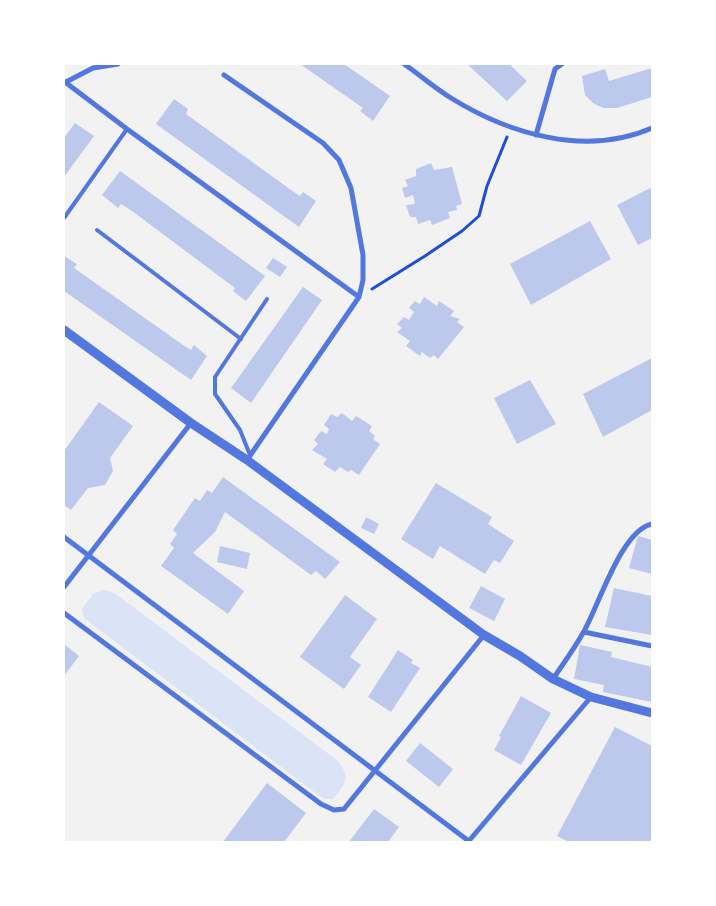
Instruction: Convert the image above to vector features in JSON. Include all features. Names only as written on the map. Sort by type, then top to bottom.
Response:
[{"type":"street","points":[[118,64],[93,68],[65,83],[126,130],[360,297]]},
{"type":"street","points":[[404,64],[451,98],[511,127],[536,135],[572,141],[609,139],[652,128]]},
{"type":"street","points":[[536,135],[554,66],[562,64]]},
{"type":"street","points":[[224,75],[323,143],[339,160],[351,188],[363,255],[363,280],[360,297],[248,457]]},
{"type":"street","points":[[64,330],[191,424],[248,457],[484,635],[520,656],[553,679],[592,697],[652,713]]},
{"type":"street","points":[[64,587],[191,424]]},
{"type":"street","points":[[553,679],[584,632],[615,564],[634,535],[652,524]]},
{"type":"street","points":[[64,537],[469,842],[592,697]]},
{"type":"street","points":[[64,613],[321,804],[334,810],[344,809],[484,635]]},
{"type":"street","points":[[584,632],[652,646]]},
{"type":"lane","points":[[64,218],[126,130]]},
{"type":"lane","points":[[97,230],[241,339]]},
{"type":"lane","points":[[248,457],[240,430],[214,394],[213,385],[215,377],[267,299]]},
{"type":"path","points":[[360,297],[426,256],[462,231],[479,216],[487,186],[511,127]]},
{"type":"shaded area","points":[[102,590],[110,591],[120,597],[338,761],[346,777],[344,785],[333,799],[325,799],[318,795],[84,618],[82,609],[93,594]]},
{"type":"building","points":[[300,64],[344,64],[390,96],[373,121],[360,111],[363,108]]},
{"type":"building","points":[[467,64],[509,64],[527,81],[507,101]]},
{"type":"building","points":[[652,68],[652,97],[617,108],[603,108],[593,103],[585,95],[582,76],[605,69],[609,81]]},
{"type":"building","points":[[174,99],[188,109],[186,114],[291,190],[300,196],[303,192],[316,201],[299,227],[156,124]]},
{"type":"building","points":[[75,123],[94,136],[64,177],[64,138]]},
{"type":"building","points":[[431,163],[434,170],[452,167],[462,204],[456,206],[457,210],[448,212],[450,218],[432,225],[430,220],[418,224],[416,217],[410,217],[406,205],[415,204],[413,195],[405,198],[402,188],[408,186],[405,180],[416,176],[416,169]]},
{"type":"building","points":[[120,171],[265,276],[246,301],[233,291],[235,288],[132,211],[121,204],[118,208],[102,195]]},
{"type":"building","points":[[652,187],[652,238],[638,245],[617,205]]},
{"type":"building","points":[[590,221],[611,259],[531,305],[510,264]]},
{"type":"building","points":[[64,256],[77,264],[74,268],[183,345],[191,350],[194,345],[207,356],[191,380],[64,291]]},
{"type":"building","points":[[273,258],[287,267],[280,277],[266,268]]},
{"type":"building","points":[[303,287],[322,300],[251,403],[231,388]]},
{"type":"building","points":[[424,297],[437,306],[439,301],[454,311],[450,316],[460,319],[457,322],[464,327],[438,359],[434,355],[430,358],[422,352],[420,356],[406,346],[410,341],[397,332],[402,328],[397,324],[404,317],[409,320],[414,312],[409,308],[415,301],[420,304]]},
{"type":"building","points":[[652,358],[652,410],[603,437],[583,394]]},
{"type":"building","points":[[530,380],[556,424],[517,444],[494,398]]},
{"type":"building","points":[[99,402],[133,426],[110,458],[113,471],[105,485],[88,488],[71,510],[64,505],[64,451]]},
{"type":"building","points":[[342,413],[352,421],[356,416],[372,426],[369,431],[375,436],[373,439],[380,444],[359,475],[351,470],[348,472],[340,467],[335,472],[323,464],[327,459],[312,450],[318,444],[314,440],[321,431],[327,434],[329,429],[324,425],[331,414],[337,417]]},
{"type":"building","points":[[223,477],[340,562],[325,579],[316,571],[311,575],[225,512],[215,532],[193,553],[244,591],[228,614],[161,566],[174,548],[170,544],[177,534],[173,530],[195,498],[200,501],[207,490],[212,493]]},
{"type":"building","points":[[436,483],[492,517],[488,524],[514,541],[500,563],[494,560],[485,574],[440,546],[433,559],[401,539]]},
{"type":"building","points":[[366,517],[379,524],[374,534],[361,528]]},
{"type":"building","points":[[638,536],[652,540],[652,574],[629,568]]},
{"type":"building","points":[[220,546],[250,553],[247,569],[217,562]]},
{"type":"building","points":[[481,586],[505,599],[494,621],[469,608]]},
{"type":"building","points":[[614,588],[652,596],[652,635],[605,627]]},
{"type":"building","points":[[345,595],[377,619],[350,657],[361,665],[344,689],[300,657]]},
{"type":"building","points":[[64,644],[79,656],[64,676]]},
{"type":"building","points":[[580,645],[612,652],[611,657],[652,667],[652,702],[603,692],[604,685],[574,679]]},
{"type":"building","points":[[398,650],[413,660],[411,663],[420,668],[391,712],[368,697]]},
{"type":"building","points":[[521,696],[551,713],[521,765],[494,750],[501,737],[499,736]]},
{"type":"building","points":[[615,727],[652,746],[652,842],[569,842],[557,836]]},
{"type":"building","points":[[420,743],[453,769],[439,787],[406,761]]},
{"type":"building","points":[[267,783],[306,813],[284,842],[223,842]]},
{"type":"building","points":[[374,809],[399,827],[388,842],[349,842]]}]
